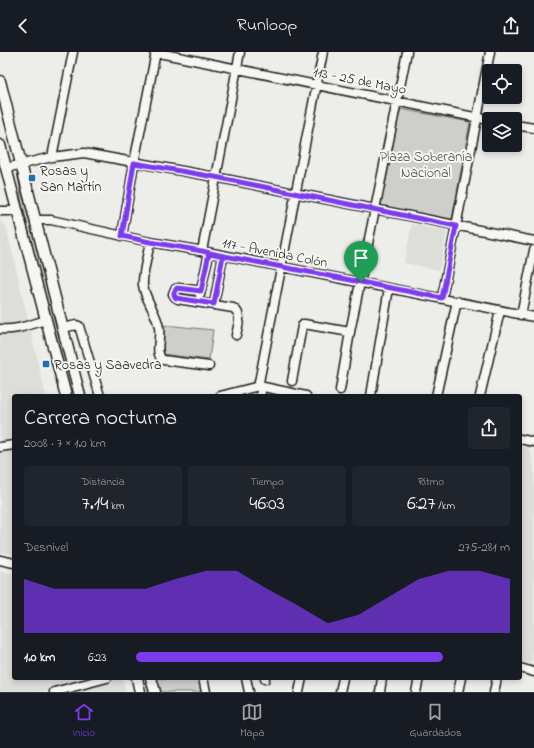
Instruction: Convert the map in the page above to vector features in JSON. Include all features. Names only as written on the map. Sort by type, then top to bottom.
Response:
[{"type":"main road","points":[[0,81],[80,394]]},
{"type":"main road","points":[[0,145],[65,394]]},
{"type":"main road","points":[[137,680],[140,692]]},
{"type":"main road","points":[[152,680],[155,692]]},
{"type":"street","points":[[52,157],[73,52]]},
{"type":"street","points":[[122,236],[134,163],[156,52]]},
{"type":"street","name":"113 - 25 de Mayo","points":[[156,52],[397,100],[482,119]]},
{"type":"street","points":[[199,302],[215,177],[240,52]]},
{"type":"street","points":[[260,394],[260,386],[258,382],[324,52]]},
{"type":"street","points":[[340,390],[350,332],[407,52]]},
{"type":"street","points":[[442,298],[490,52]]},
{"type":"street","points":[[522,126],[534,128]]},
{"type":"street","points":[[6,168],[52,157],[80,153],[215,177],[534,241]]},
{"type":"street","points":[[0,211],[18,211]]},
{"type":"street","name":"117 - Avenida Colón","points":[[35,220],[50,220],[150,242],[442,298],[534,318]]},
{"type":"street","points":[[150,242],[143,285],[158,320],[160,330],[158,354],[163,360],[209,366]]},
{"type":"street","points":[[521,315],[534,250]]},
{"type":"street","points":[[214,304],[223,256]]},
{"type":"street","points":[[201,291],[179,288],[175,289],[174,295],[176,298],[233,308],[239,313],[236,335]]},
{"type":"street","points":[[371,394],[389,288]]},
{"type":"street","points":[[436,394],[457,301]]},
{"type":"street","points":[[480,394],[500,311]]},
{"type":"street","points":[[0,328],[9,330],[46,320]]},
{"type":"street","points":[[292,381],[302,326],[304,324],[350,332]]},
{"type":"street","points":[[63,328],[76,325],[78,326],[99,394]]},
{"type":"street","points":[[228,394],[260,386],[297,394]]},
{"type":"street","points":[[522,439],[534,442]]},
{"type":"street","points":[[0,447],[12,445]]},
{"type":"street","points":[[0,560],[12,563]]},
{"type":"street","points":[[522,669],[534,672]]},
{"type":"street","points":[[54,692],[99,680]]},
{"type":"street","points":[[203,680],[206,692]]},
{"type":"street","points":[[246,680],[249,692]]},
{"type":"street","points":[[299,692],[302,680]]},
{"type":"street","points":[[340,692],[343,680]]},
{"type":"street","points":[[380,692],[382,680]]},
{"type":"street","points":[[416,692],[419,680]]},
{"type":"street","points":[[458,692],[461,680]]},
{"type":"street","points":[[494,692],[497,680]]},
{"type":"shaded area","points":[[0,220],[6,226],[46,394],[12,394],[12,555],[0,552]]},
{"type":"shaded area","points":[[412,224],[447,232],[439,270],[404,263]]},
{"type":"shaded area","points":[[522,446],[529,448],[534,465],[534,648],[531,664],[522,662]]},
{"type":"shaded area","points":[[0,571],[12,574],[12,680],[123,680],[126,692],[0,692]]},
{"type":"green space","name":"Plaza Soberanía Nacional","points":[[400,109],[470,122],[452,219],[381,206]]},
{"type":"green space","points":[[19,180],[74,394],[70,394],[22,205]]},
{"type":"green space","points":[[165,325],[213,330],[209,360],[162,354]]},
{"type":"green space","points":[[157,680],[202,680],[205,692],[160,692]]},
{"type":"place","name":"Rosas y San Martín","points":[[32,178]]},
{"type":"place","name":"Rosas y Saavedra","points":[[46,364]]},
{"type":"route","points":[[361,282],[209,253],[201,291],[177,288],[174,292],[176,298],[214,304],[223,256],[209,253],[202,251],[122,236],[134,163],[215,177],[456,226],[442,298],[361,282]]}]
